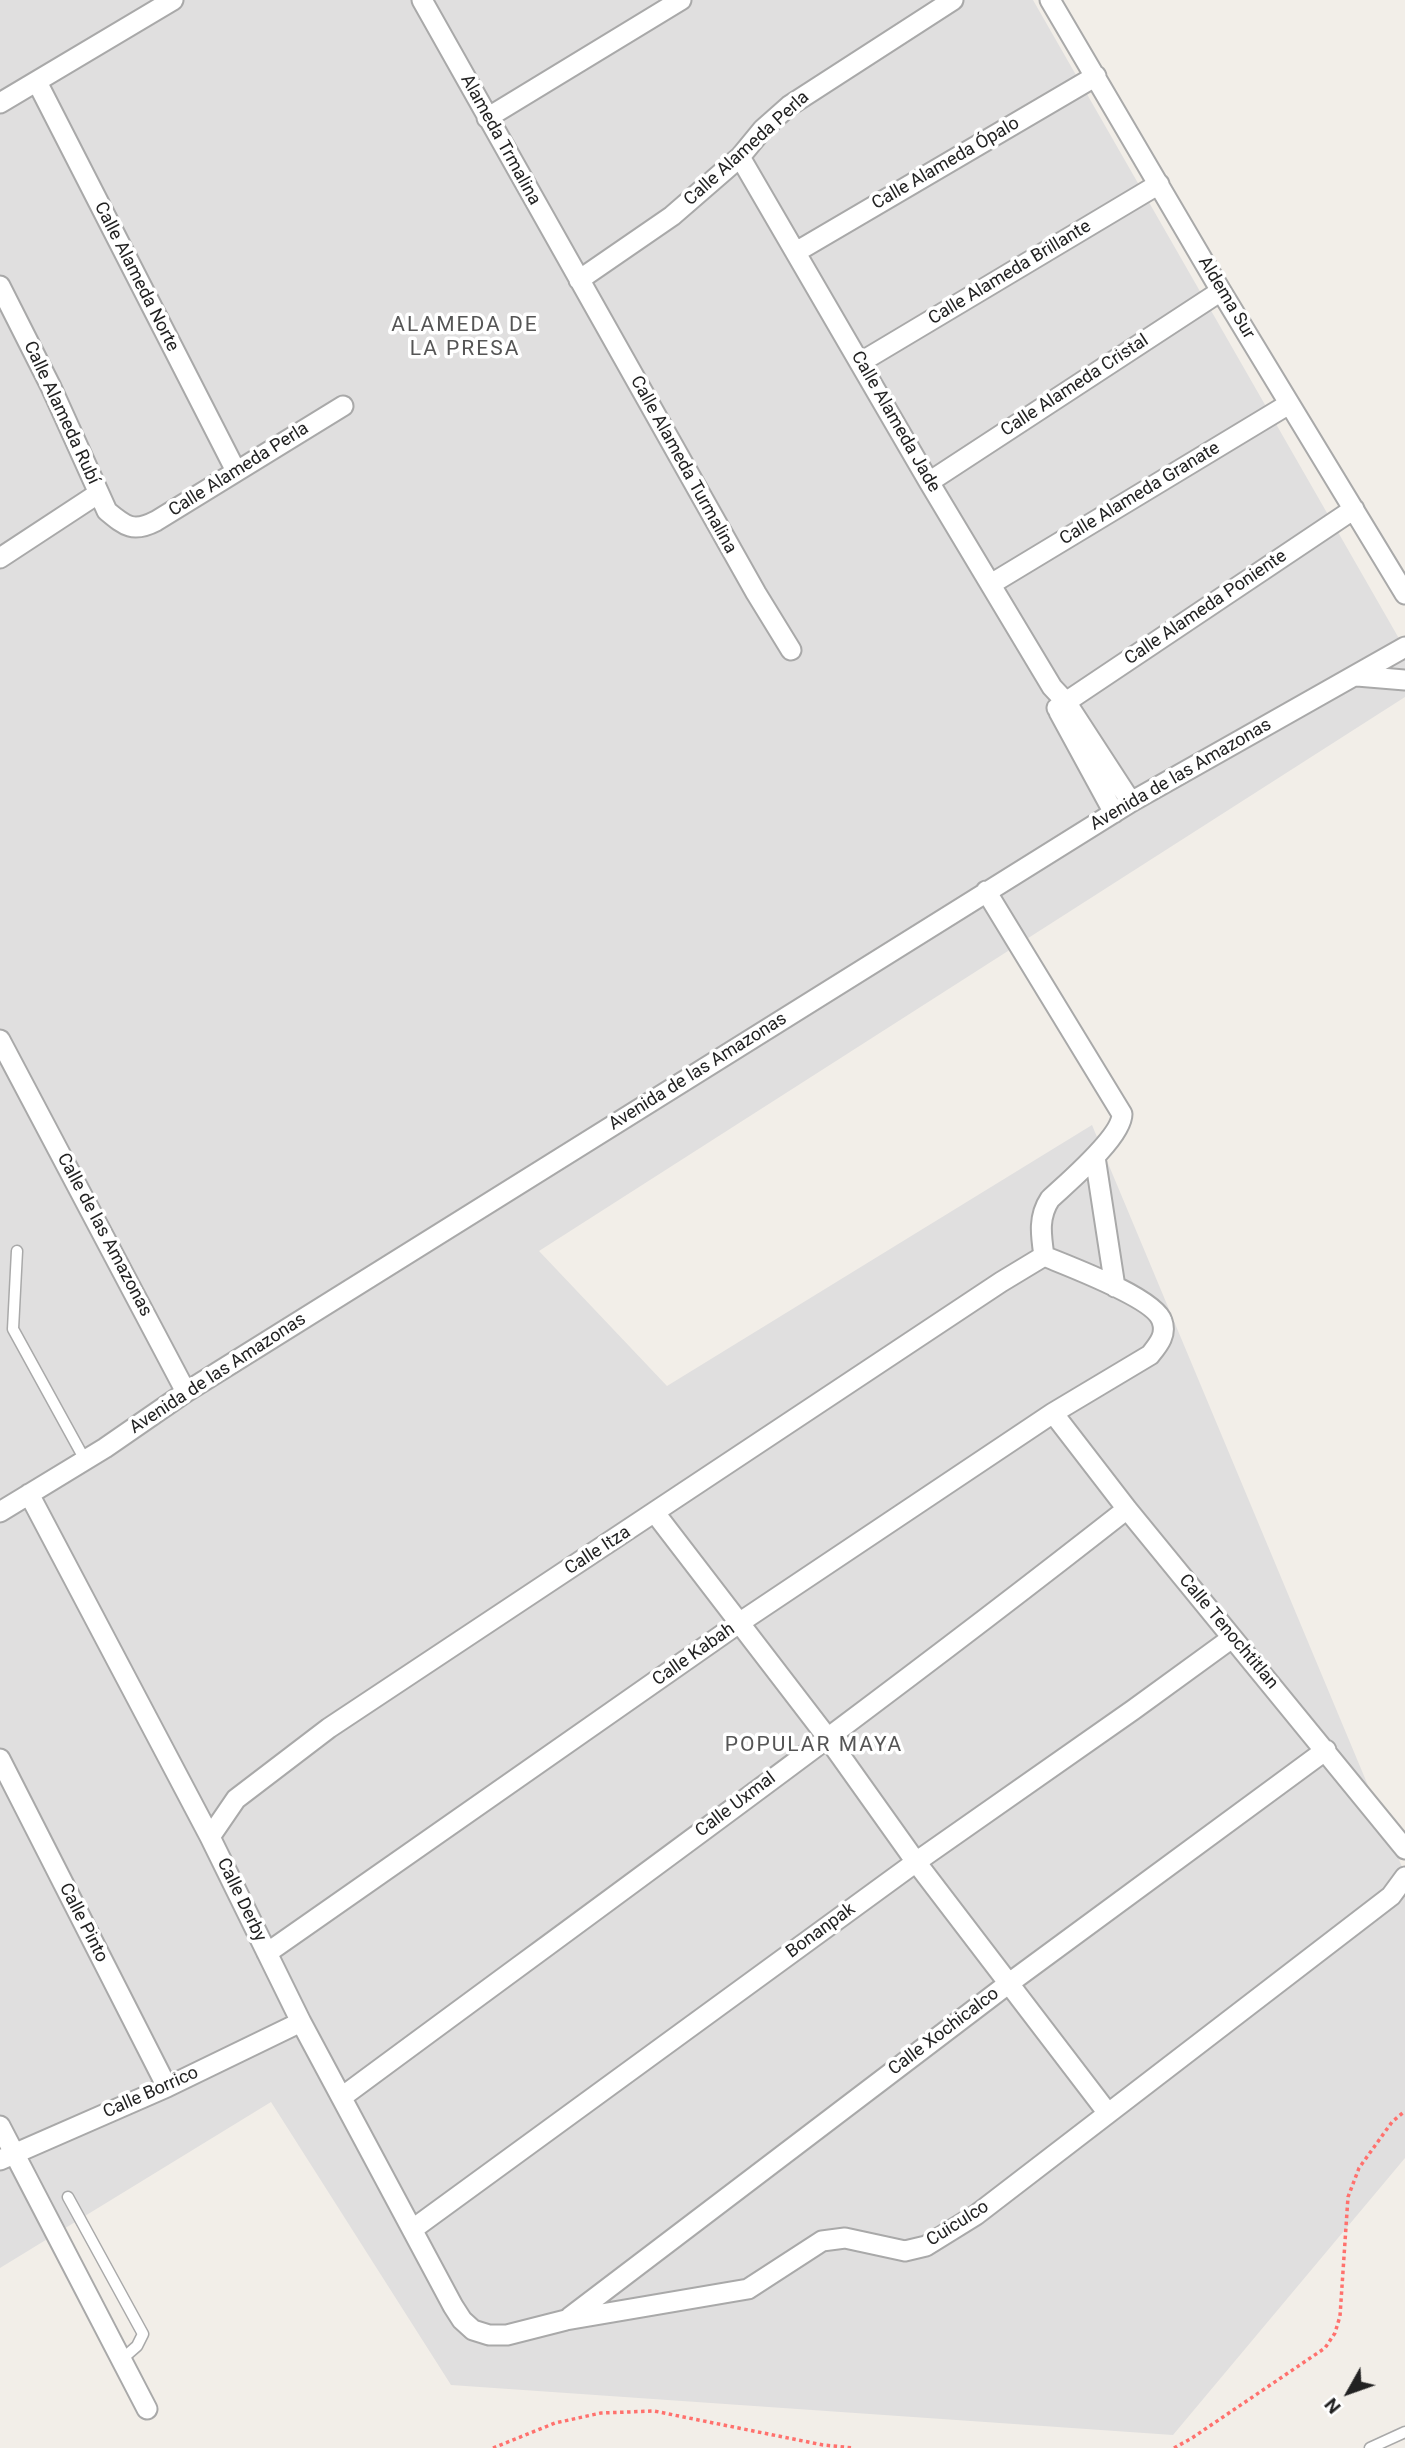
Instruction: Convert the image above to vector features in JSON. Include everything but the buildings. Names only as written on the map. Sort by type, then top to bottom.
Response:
[{"type":"street","points":[[0,103],[173,0]]},
{"type":"street","name":"Alameda Trmalina","points":[[422,0],[579,280]]},
{"type":"street","points":[[488,118],[681,0]]},
{"type":"street","name":"Calle Alameda Perla","points":[[579,280],[672,216],[740,157],[763,129],[799,98],[953,0]]},
{"type":"street","name":"Aldema Sur","points":[[1050,0],[1221,291],[1405,594]]},
{"type":"street","name":"Calle Alameda Ópalo","points":[[796,251],[1096,76]]},
{"type":"street","name":"Calle Alameda Norte","points":[[37,82],[236,471]]},
{"type":"street","name":"Calle Alameda Jade","points":[[740,157],[1052,687],[1114,813]]},
{"type":"street","name":"Calle Alameda Brillante","points":[[861,362],[1159,184]]},
{"type":"street","name":"Calle Alameda Turmalina","points":[[579,280],[790,650]]},
{"type":"street","name":"Calle Alameda Rubí","points":[[0,286],[51,387],[107,511],[121,523],[134,528]]},
{"type":"street","name":"Calle Alameda Cristal","points":[[929,481],[1221,291]]},
{"type":"street","name":"Calle Alameda Granate","points":[[991,584],[1289,404]]},
{"type":"street","name":"Calle Alameda Perla","points":[[134,528],[156,521],[343,406]]},
{"type":"street","points":[[0,558],[99,493]]},
{"type":"street","name":"Calle Alameda Poniente","points":[[1062,705],[1354,509]]},
{"type":"street","name":"Avenida de las Amazonas","points":[[0,1512],[85,1460],[186,1392],[986,891],[1131,802],[1405,647]]},
{"type":"street","points":[[1356,676],[1405,680]]},
{"type":"street","name":"Calle Alameda Jade","points":[[1062,705],[1131,802]]},
{"type":"street","points":[[986,891],[1122,1114],[1122,1122],[1095,1157],[1044,1207],[1041,1225],[1044,1256],[1115,1287]]},
{"type":"street","name":"Calle de las Amazonas","points":[[0,1040],[186,1392]]},
{"type":"street","points":[[1095,1157],[1115,1287]]},
{"type":"street","name":"Calle Itza","points":[[210,1837],[236,1799],[329,1728],[1044,1256]]},
{"type":"street","name":"Calle Kabah","points":[[267,1953],[739,1623],[1053,1413],[1150,1354],[1161,1341],[1164,1329],[1162,1319],[1155,1309],[1115,1287]]},
{"type":"street","name":"Calle Tenochtitlan","points":[[1053,1413],[1127,1509],[1405,1849]]},
{"type":"street","name":"Calle Derby","points":[[29,1494],[210,1837],[301,2022],[453,2306]]},
{"type":"street","name":"Calle Uxmal","points":[[342,2098],[827,1737],[1127,1509]]},
{"type":"street","points":[[655,1513],[827,1737],[916,1862],[1107,2112]]},
{"type":"street","name":"Bonanpak","points":[[413,2228],[916,1862],[1232,1637]]},
{"type":"street","name":"Calle Xochicalco","points":[[566,2320],[1008,1984],[1326,1750]]},
{"type":"street","name":"Calle Pinto","points":[[0,1759],[167,2087]]},
{"type":"street","name":"Cuiculco","points":[[453,2306],[473,2330],[489,2335],[507,2335],[566,2320],[748,2289],[822,2241],[845,2238],[905,2251],[926,2246],[976,2215],[1391,1896],[1405,1877]]},
{"type":"street","name":"Calle Borrico","points":[[7,2157],[167,2087],[301,2022]]},
{"type":"street","points":[[0,2126],[7,2157],[147,2409]]},
{"type":"lane","points":[[17,1251],[13,1329],[85,1460]]},
{"type":"lane","points":[[68,2197],[143,2334],[137,2346],[121,2360]]},
{"type":"lane","points":[[1370,2448],[1405,2432]]},
{"type":"path","points":[[1174,2448],[1325,2348],[1335,2333],[1340,2316],[1348,2197],[1359,2168],[1392,2122],[1405,2110]]},
{"type":"path","points":[[493,2448],[555,2423],[601,2413],[654,2411],[823,2445],[854,2448]]},
{"type":"shaded area","points":[[0,0],[1033,0],[1405,649],[1405,697],[539,1251],[667,1386],[1092,1125],[1405,1874],[1405,2158],[1173,2435],[451,2385],[271,2102],[0,2268]]},
{"type":"district","name":"ALAMEDA DE LA PRESA","points":[[465,338]]},
{"type":"district","name":"POPULAR MAYA","points":[[814,1746]]}]
